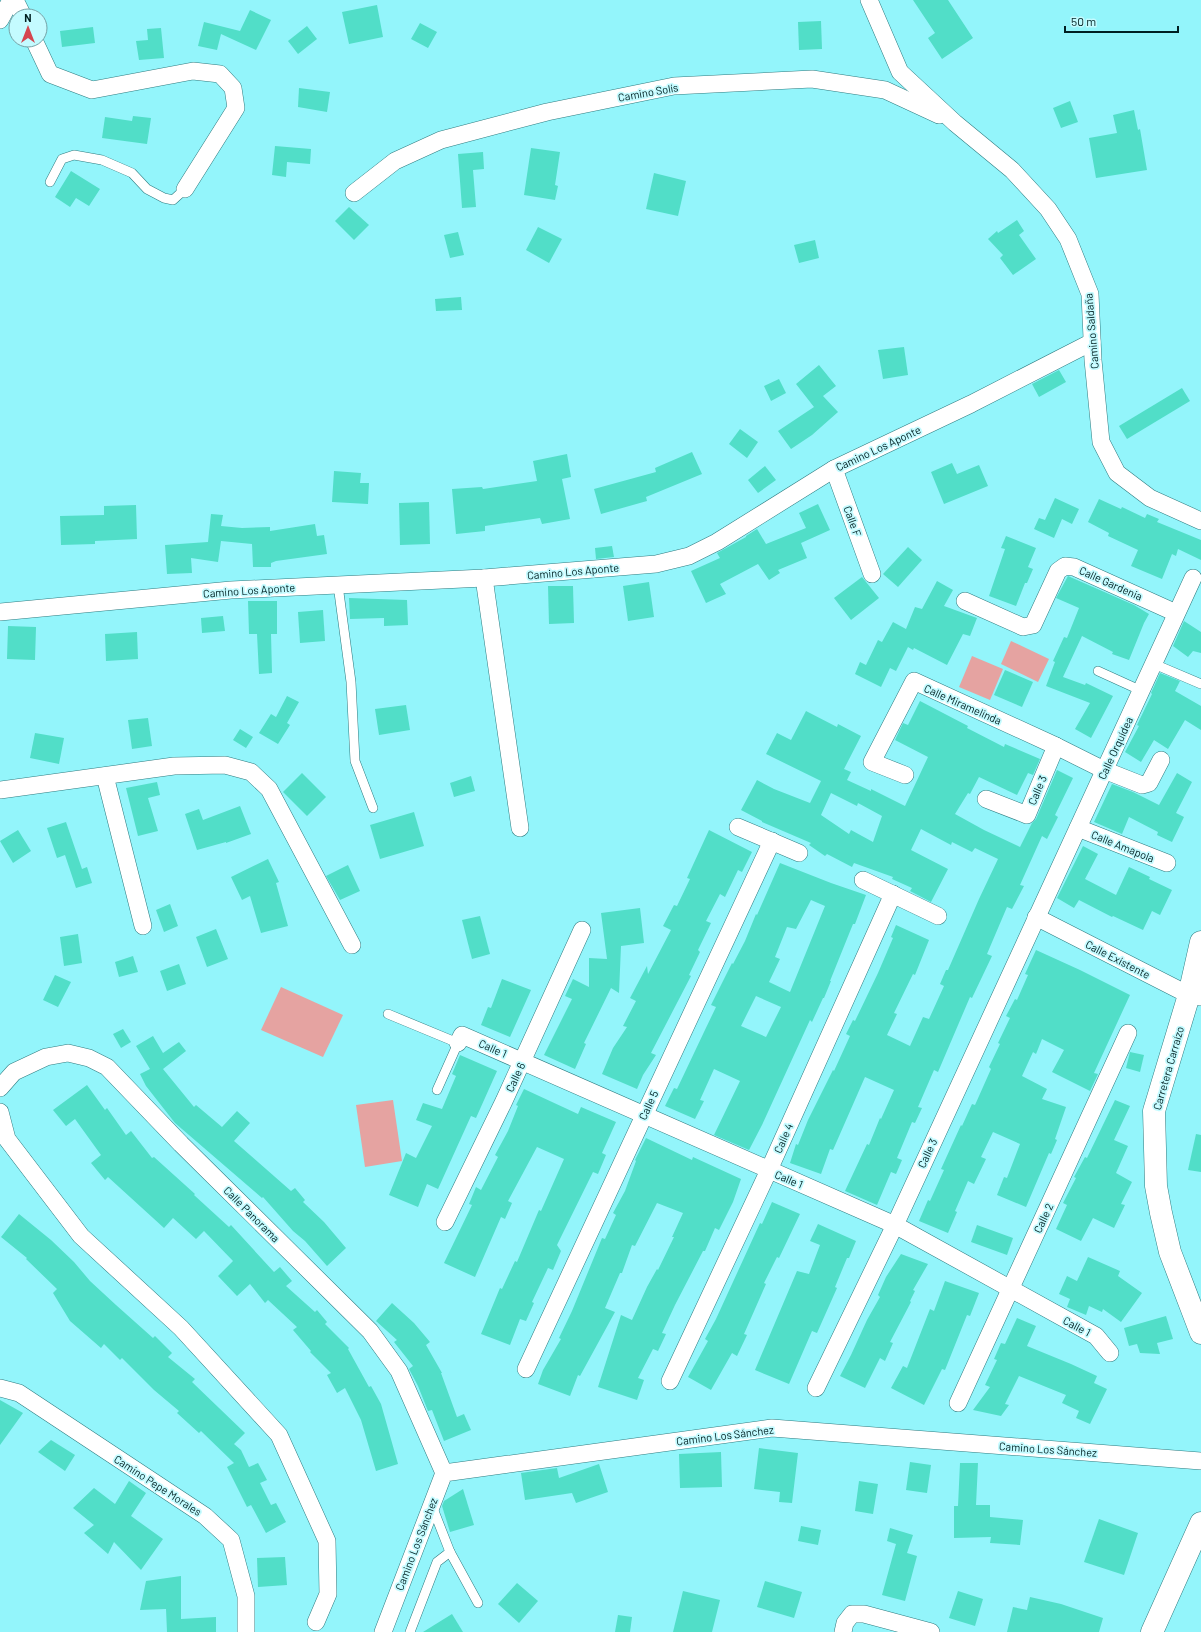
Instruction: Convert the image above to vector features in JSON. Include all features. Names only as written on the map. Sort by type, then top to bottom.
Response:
[{"type":"street","points":[[0,20],[11,0]]},
{"type":"street","name":"Camino Saldaña","points":[[869,0],[900,72],[955,123],[1012,170],[1048,209],[1068,239],[1090,294],[1092,342],[1101,442],[1117,473],[1150,498],[1201,521]]},
{"type":"street","points":[[38,48],[50,74],[92,90],[193,70],[220,74],[233,88],[236,108],[184,189]]},
{"type":"street","name":"Camino Solís","points":[[354,193],[395,161],[441,140],[547,112],[674,86],[812,79],[885,90],[955,123]]},
{"type":"street","name":"Camino Los Aponte","points":[[0,612],[231,590],[484,578],[656,564],[689,556],[717,542],[834,469],[970,404],[1092,342]]},
{"type":"street","name":"Calle F","points":[[834,469],[872,574]]},
{"type":"street","name":"Calle Gardenia","points":[[965,601],[1023,627],[1033,626],[1058,571],[1065,566],[1074,567],[1176,613]]},
{"type":"street","points":[[484,578],[520,828]]},
{"type":"street","name":"Calle Orquídea","points":[[1036,917],[1193,578]]},
{"type":"street","name":"Calle Miramelinda","points":[[905,776],[872,762],[914,681],[1056,746],[1104,770],[1142,785],[1149,783],[1161,760]]},
{"type":"street","name":"Calle 3","points":[[986,799],[1027,815],[1056,746]]},
{"type":"street","points":[[0,790],[174,766],[225,765],[251,772],[269,789],[352,945]]},
{"type":"street","points":[[105,776],[143,926]]},
{"type":"street","points":[[738,827],[799,853]]},
{"type":"street","name":"Calle Amapola","points":[[1078,828],[1167,863]]},
{"type":"street","name":"Calle 5","points":[[526,1369],[772,841]]},
{"type":"street","points":[[863,880],[938,916]]},
{"type":"street","name":"Calle 4","points":[[670,1381],[769,1170],[893,894]]},
{"type":"street","name":"Calle 3","points":[[816,1388],[895,1225],[1036,917]]},
{"type":"street","name":"Calle Existente","points":[[1036,917],[1195,996]]},
{"type":"street","name":"Calle 6","points":[[445,1222],[522,1061],[582,930]]},
{"type":"street","name":"Carretera Carraízo","points":[[1201,942],[1195,996],[1154,1111],[1156,1178],[1161,1213],[1170,1252],[1201,1333]]},
{"type":"street","name":"Calle 2","points":[[958,1403],[1128,1032]]},
{"type":"street","name":"Calle 1","points":[[458,1043],[462,1035],[895,1225],[1096,1336],[1110,1353]]},
{"type":"street","name":"Calle Panorama","points":[[0,1088],[14,1072],[46,1057],[68,1053],[89,1058],[107,1067],[181,1144],[370,1331],[399,1371],[444,1473]]},
{"type":"street","points":[[0,1112],[7,1139],[81,1236],[181,1328],[279,1435],[327,1541],[328,1594],[316,1622]]},
{"type":"street","name":"Camino Pepe Morales","points":[[0,1388],[19,1394],[206,1516],[231,1540],[246,1596],[246,1632]]},
{"type":"street","name":"Camino Los Sánchez","points":[[383,1632],[444,1473],[772,1428],[1201,1461]]},
{"type":"street","points":[[1152,1632],[1201,1523]]},
{"type":"street","points":[[843,1632],[845,1623],[852,1614],[864,1614],[931,1632]]},
{"type":"lane","points":[[50,182],[62,159],[74,155],[102,160],[132,173],[147,189],[164,198],[173,200],[184,189]]},
{"type":"lane","points":[[338,585],[351,682],[355,761],[373,808]]},
{"type":"lane","points":[[1154,664],[1201,684]]},
{"type":"lane","points":[[1098,671],[1142,690]]},
{"type":"lane","points":[[388,1014],[458,1043],[437,1090]]},
{"type":"lane","points":[[432,1504],[450,1552],[478,1603]]},
{"type":"lane","points":[[410,1632],[437,1562],[450,1552]]},
{"type":"shaded area","points":[[1011,641],[1049,659],[1038,682],[1001,664]]},
{"type":"shaded area","points":[[972,656],[1003,669],[990,700],[959,687]]},
{"type":"shaded area","points":[[281,987],[343,1015],[323,1057],[261,1030]]},
{"type":"shaded area","points":[[393,1100],[402,1161],[365,1167],[356,1105]]},
{"type":"building","points":[[913,0],[948,0],[973,38],[942,59],[928,38],[935,33]]},
{"type":"building","points":[[377,5],[383,37],[349,44],[342,12]]},
{"type":"building","points":[[250,10],[271,20],[256,50],[221,34],[217,50],[198,46],[204,22],[240,31]]},
{"type":"building","points":[[821,21],[822,49],[799,50],[798,22]]},
{"type":"building","points":[[420,23],[437,32],[428,48],[411,39]]},
{"type":"building","points":[[307,26],[317,39],[298,54],[288,41]]},
{"type":"building","points":[[93,27],[95,43],[62,47],[60,31]]},
{"type":"building","points":[[161,28],[164,58],[139,60],[136,41],[148,40],[147,29]]},
{"type":"building","points":[[299,88],[330,92],[327,112],[298,107]]},
{"type":"building","points":[[1070,101],[1078,122],[1061,128],[1053,108]]},
{"type":"building","points":[[1134,110],[1138,130],[1140,129],[1147,170],[1096,178],[1089,138],[1117,133],[1113,115]]},
{"type":"building","points":[[133,116],[151,118],[147,144],[102,138],[105,117],[132,121]]},
{"type":"building","points":[[275,146],[311,149],[310,164],[287,162],[286,177],[272,175]]},
{"type":"building","points":[[531,148],[560,152],[555,185],[558,186],[555,200],[524,195]]},
{"type":"building","points":[[483,152],[484,169],[473,170],[476,207],[462,208],[458,154]]},
{"type":"building","points":[[71,171],[100,189],[89,206],[76,198],[70,207],[55,197]]},
{"type":"building","points":[[654,173],[686,181],[678,216],[646,209]]},
{"type":"building","points":[[349,207],[369,225],[354,240],[335,221]]},
{"type":"building","points":[[1017,220],[1024,231],[1019,235],[1036,259],[1013,275],[1000,258],[1003,255],[988,239],[997,231],[998,233]]},
{"type":"building","points":[[538,227],[562,239],[549,263],[526,250]]},
{"type":"building","points":[[458,232],[464,255],[450,258],[444,235]]},
{"type":"building","points":[[815,240],[819,258],[799,263],[794,245]]},
{"type":"building","points":[[461,297],[462,310],[436,311],[435,299]]},
{"type":"building","points":[[904,347],[908,375],[883,379],[878,350]]},
{"type":"building","points":[[819,365],[836,386],[823,396],[838,412],[812,435],[791,449],[778,431],[814,407],[796,384]]},
{"type":"building","points":[[1059,370],[1066,382],[1039,397],[1032,384]]},
{"type":"building","points":[[779,379],[786,393],[771,401],[764,386]]},
{"type":"building","points":[[1182,388],[1190,401],[1127,439],[1119,426]]},
{"type":"building","points":[[740,429],[758,442],[747,458],[729,444]]},
{"type":"building","points":[[692,452],[702,474],[646,497],[647,501],[601,514],[594,489],[656,472],[655,468]]},
{"type":"building","points":[[567,454],[571,477],[562,479],[570,519],[542,524],[540,518],[485,526],[485,531],[456,534],[452,489],[482,487],[483,489],[537,481],[533,461]]},
{"type":"building","points":[[952,463],[957,474],[979,465],[988,486],[944,504],[931,472]]},
{"type":"building","points":[[765,466],[776,480],[758,493],[748,480]]},
{"type":"building","points":[[334,471],[361,473],[360,483],[369,483],[368,504],[332,502]]},
{"type":"building","points":[[1055,498],[1079,509],[1072,524],[1062,519],[1054,538],[1034,529],[1039,518],[1045,520]]},
{"type":"building","points":[[1099,499],[1121,509],[1122,507],[1145,518],[1147,514],[1159,519],[1157,522],[1201,540],[1201,560],[1178,549],[1176,556],[1172,554],[1162,579],[1131,566],[1138,550],[1108,536],[1109,533],[1088,522]]},
{"type":"building","points":[[429,502],[430,544],[400,545],[399,503]]},
{"type":"building","points":[[818,504],[830,530],[801,543],[807,558],[778,570],[780,573],[769,580],[758,564],[720,584],[726,594],[706,603],[691,571],[720,558],[717,553],[746,537],[757,529],[766,544],[806,528],[799,513]]},
{"type":"building","points":[[136,505],[137,539],[95,541],[95,544],[61,545],[60,516],[104,515],[104,506]]},
{"type":"building","points":[[211,514],[223,515],[221,526],[242,528],[270,527],[270,531],[315,524],[317,536],[324,535],[327,554],[276,561],[271,563],[271,567],[253,567],[252,544],[221,541],[218,562],[191,558],[192,573],[167,574],[165,545],[208,542]]},
{"type":"building","points":[[1006,536],[1036,548],[1028,567],[1033,569],[1027,583],[1025,583],[1016,606],[989,596],[1005,549],[1001,548]]},
{"type":"building","points":[[612,546],[614,557],[596,559],[595,548]]},
{"type":"building","points":[[908,547],[922,560],[898,587],[883,574]]},
{"type":"building","points":[[1068,576],[1134,605],[1149,614],[1129,660],[1112,654],[1113,652],[1082,636],[1063,677],[1085,685],[1086,683],[1113,696],[1091,738],[1075,729],[1090,703],[1046,686],[1055,662],[1053,661],[1064,637],[1067,638],[1079,608],[1056,598]]},
{"type":"building","points":[[862,577],[879,598],[851,620],[834,598]]},
{"type":"building","points":[[937,581],[953,590],[944,606],[977,618],[970,636],[963,634],[947,665],[914,648],[913,650],[908,647],[896,671],[890,668],[881,687],[855,674],[860,662],[866,665],[878,640],[882,642],[893,622],[906,629],[915,607],[922,609]]},
{"type":"building","points":[[649,582],[654,617],[628,621],[623,586]]},
{"type":"building","points":[[548,586],[573,586],[574,623],[549,624]]},
{"type":"building","points":[[349,598],[407,600],[408,625],[384,626],[384,618],[350,619]]},
{"type":"building","points":[[248,601],[277,601],[277,634],[271,634],[272,673],[259,674],[257,634],[249,634]]},
{"type":"building","points":[[323,610],[325,641],[300,643],[298,612]]},
{"type":"building","points":[[223,616],[225,631],[202,633],[201,618]]},
{"type":"building","points":[[1184,621],[1201,632],[1201,653],[1193,651],[1188,657],[1173,646]]},
{"type":"building","points":[[8,626],[36,627],[35,660],[7,659]]},
{"type":"building","points":[[137,632],[138,659],[106,661],[105,634]]},
{"type":"building","points":[[1005,670],[1033,682],[1022,707],[994,695]]},
{"type":"building","points":[[1160,673],[1180,681],[1175,691],[1201,706],[1201,730],[1185,720],[1168,749],[1154,740],[1141,762],[1125,752],[1139,726],[1137,725]]},
{"type":"building","points":[[287,696],[299,702],[287,723],[290,725],[278,744],[259,733],[271,714],[276,717]]},
{"type":"building","points":[[920,701],[1004,747],[1005,744],[1040,759],[1033,775],[1028,773],[1017,795],[979,777],[970,794],[968,793],[955,814],[1020,847],[1032,823],[1036,819],[1057,770],[1073,778],[1055,815],[1058,817],[1047,839],[1042,836],[1020,885],[1024,886],[1012,909],[1007,907],[987,954],[992,956],[972,998],[970,997],[938,1072],[934,1070],[918,1107],[922,1108],[915,1123],[912,1122],[897,1158],[902,1160],[896,1174],[891,1172],[877,1205],[845,1191],[867,1144],[869,1145],[894,1090],[865,1077],[833,1150],[830,1149],[821,1174],[790,1163],[796,1144],[798,1145],[808,1120],[833,1070],[834,1071],[850,1036],[846,1034],[853,1020],[855,1021],[878,973],[893,938],[891,937],[896,925],[929,940],[915,975],[913,974],[894,1013],[897,1014],[887,1035],[910,1046],[923,1017],[929,1019],[944,986],[940,984],[946,970],[948,970],[998,859],[975,848],[972,852],[952,842],[951,845],[921,829],[911,850],[948,869],[931,902],[910,891],[912,888],[892,879],[893,877],[854,863],[852,867],[827,854],[825,856],[809,845],[811,843],[762,822],[741,810],[757,780],[774,789],[810,803],[821,781],[766,754],[777,733],[791,740],[806,711],[837,727],[838,724],[861,736],[844,769],[851,772],[847,780],[871,791],[871,789],[905,806],[928,757],[895,740],[903,723],[908,725]],"holes":[[[831,793],[857,806],[858,803],[882,816],[873,842],[851,830],[849,834],[821,815]]]},
{"type":"building","points":[[406,705],[410,730],[379,735],[375,709]]},
{"type":"building","points":[[148,718],[152,746],[132,749],[128,720]]},
{"type":"building","points":[[240,729],[253,737],[246,748],[233,740]]},
{"type":"building","points":[[35,733],[64,738],[59,764],[30,758]]},
{"type":"building","points":[[302,773],[326,797],[307,816],[283,792]]},
{"type":"building","points":[[1177,773],[1192,782],[1176,813],[1184,817],[1172,842],[1157,835],[1158,832],[1129,817],[1122,834],[1094,822],[1112,784],[1133,792],[1159,805]]},
{"type":"building","points":[[471,776],[475,791],[454,797],[450,783]]},
{"type":"building","points":[[157,782],[160,795],[148,798],[158,831],[138,836],[126,788]]},
{"type":"building","points":[[240,806],[251,834],[226,843],[197,850],[185,814],[199,809],[203,820]]},
{"type":"building","points":[[414,812],[424,846],[380,859],[370,825]]},
{"type":"building","points":[[66,822],[82,869],[87,867],[92,883],[76,888],[65,855],[57,858],[47,828]]},
{"type":"building","points":[[18,830],[31,851],[13,863],[0,841]]},
{"type":"building","points":[[709,830],[752,852],[742,872],[738,870],[725,897],[720,894],[706,921],[711,923],[698,950],[700,952],[689,975],[691,976],[651,1053],[656,1055],[643,1075],[637,1089],[602,1074],[613,1048],[627,1027],[623,1026],[636,1001],[630,998],[647,966],[648,974],[671,930],[663,926],[674,905],[677,906],[690,879],[687,878]]},
{"type":"building","points":[[1083,846],[1098,854],[1085,879],[1116,895],[1129,867],[1172,890],[1160,915],[1152,911],[1143,930],[1113,916],[1112,917],[1079,900],[1074,908],[1057,898]]},
{"type":"building","points":[[268,859],[279,882],[276,883],[288,926],[261,933],[250,896],[242,900],[231,877]]},
{"type":"building","points":[[780,863],[866,895],[824,998],[812,1022],[810,1020],[749,1150],[714,1135],[740,1081],[714,1069],[700,1100],[704,1101],[695,1119],[665,1106],[674,1088],[677,1089],[716,1007],[711,1005],[745,941],[756,914],[757,915]],"holes":[[[811,900],[825,906],[790,992],[769,982],[780,959],[775,957],[787,927],[796,929]],[[756,996],[781,1007],[766,1037],[741,1026]]]},
{"type":"building","points":[[348,865],[360,891],[340,900],[326,876]]},
{"type":"building","points":[[170,904],[178,926],[164,932],[156,910]]},
{"type":"building","points":[[640,908],[644,943],[621,946],[619,993],[611,988],[584,1043],[586,1044],[575,1069],[544,1055],[572,999],[565,996],[573,979],[589,987],[589,958],[607,959],[601,913]]},
{"type":"building","points":[[480,916],[490,954],[472,959],[462,920]]},
{"type":"building","points":[[216,929],[228,959],[207,967],[196,937]]},
{"type":"building","points":[[78,934],[82,963],[64,966],[60,937]]},
{"type":"building","points":[[1036,950],[1130,995],[1094,1073],[1098,1074],[1090,1091],[1052,1072],[1064,1050],[1042,1039],[1036,1054],[1033,1052],[1022,1076],[1047,1089],[1042,1099],[1066,1107],[1055,1139],[1057,1140],[1051,1154],[1049,1153],[1026,1207],[997,1195],[1004,1177],[1007,1178],[1020,1144],[993,1132],[981,1157],[986,1159],[974,1184],[968,1181],[955,1211],[957,1212],[948,1233],[919,1221],[944,1170],[941,1169],[961,1125],[962,1126],[972,1104],[975,1105],[991,1069],[989,1067],[1010,1018],[1006,1016],[1015,999],[1017,1000],[1028,975],[1025,974]]},
{"type":"building","points":[[133,956],[138,972],[119,977],[115,962]]},
{"type":"building","points":[[179,964],[186,984],[167,991],[160,971]]},
{"type":"building","points":[[55,975],[71,982],[58,1007],[43,1000]]},
{"type":"building","points":[[502,979],[531,990],[510,1037],[481,1025],[488,1007],[491,1008]]},
{"type":"building","points":[[123,1029],[131,1042],[121,1048],[113,1034]]},
{"type":"building","points":[[153,1036],[163,1053],[179,1042],[186,1051],[163,1069],[194,1107],[196,1105],[222,1127],[237,1111],[250,1123],[234,1141],[291,1191],[295,1188],[305,1200],[303,1202],[324,1222],[346,1248],[327,1266],[263,1197],[262,1198],[175,1123],[146,1086],[140,1074],[150,1069],[136,1046]]},
{"type":"building","points":[[1130,1052],[1144,1055],[1140,1072],[1126,1068]]},
{"type":"building","points":[[460,1055],[497,1071],[476,1118],[471,1116],[438,1189],[427,1184],[418,1207],[389,1195],[406,1153],[416,1158],[432,1126],[416,1120],[423,1103],[442,1109],[456,1076],[452,1074]]},
{"type":"building","points":[[87,1085],[105,1110],[107,1108],[126,1135],[131,1131],[152,1158],[154,1157],[229,1227],[231,1225],[274,1272],[280,1267],[292,1281],[286,1286],[315,1312],[317,1310],[327,1322],[325,1324],[349,1348],[348,1349],[369,1387],[371,1386],[381,1404],[398,1464],[376,1471],[361,1420],[345,1388],[337,1393],[327,1375],[331,1373],[310,1352],[311,1351],[293,1330],[297,1327],[268,1300],[265,1303],[250,1284],[237,1296],[218,1276],[233,1261],[204,1231],[196,1239],[173,1218],[164,1228],[108,1177],[105,1180],[91,1163],[101,1155],[75,1119],[66,1126],[53,1110]]},
{"type":"building","points":[[524,1089],[578,1114],[581,1107],[616,1122],[602,1153],[606,1155],[598,1174],[593,1172],[557,1245],[561,1251],[553,1270],[548,1268],[532,1302],[534,1303],[526,1321],[520,1319],[510,1345],[481,1334],[500,1288],[502,1289],[515,1261],[517,1262],[539,1210],[541,1211],[564,1159],[537,1147],[508,1201],[512,1203],[505,1219],[501,1217],[475,1277],[444,1263],[472,1205],[469,1204],[476,1187],[481,1190],[498,1157],[495,1155],[508,1131],[518,1106],[516,1105]]},
{"type":"building","points":[[1115,1100],[1130,1106],[1114,1140],[1128,1146],[1116,1173],[1132,1182],[1121,1204],[1125,1205],[1114,1228],[1093,1218],[1081,1241],[1056,1229],[1067,1205],[1063,1203],[1076,1178],[1074,1177],[1085,1157],[1087,1158]]},
{"type":"building","points":[[1196,1134],[1201,1135],[1201,1172],[1188,1170]]},
{"type":"building","points":[[646,1138],[692,1160],[693,1157],[741,1179],[733,1202],[719,1230],[715,1228],[705,1251],[703,1251],[675,1305],[662,1333],[666,1334],[658,1351],[653,1349],[638,1378],[644,1380],[637,1400],[598,1387],[621,1315],[632,1320],[647,1287],[657,1269],[658,1270],[674,1237],[672,1237],[683,1213],[657,1203],[635,1246],[632,1245],[622,1273],[620,1273],[605,1308],[615,1312],[580,1376],[578,1375],[570,1396],[538,1384],[543,1370],[561,1339],[559,1338],[572,1311],[602,1238],[605,1239],[616,1215],[613,1213],[625,1191],[636,1161],[635,1160]]},
{"type":"building","points":[[772,1202],[800,1214],[779,1258],[777,1257],[764,1283],[766,1284],[744,1334],[747,1335],[737,1356],[732,1353],[711,1390],[688,1377],[708,1341],[705,1339],[716,1319],[760,1223],[762,1224]]},
{"type":"building","points":[[19,1214],[51,1240],[74,1262],[90,1281],[116,1305],[153,1338],[155,1336],[172,1353],[168,1357],[195,1379],[192,1382],[245,1433],[234,1444],[241,1450],[249,1467],[258,1463],[267,1480],[260,1483],[271,1505],[276,1503],[286,1522],[266,1533],[251,1505],[247,1507],[227,1467],[234,1463],[201,1431],[199,1433],[177,1413],[179,1411],[154,1390],[122,1358],[120,1360],[104,1344],[101,1348],[70,1321],[53,1293],[57,1289],[26,1259],[27,1258],[1,1237]]},
{"type":"building","points":[[818,1224],[856,1241],[849,1258],[847,1258],[835,1287],[837,1288],[817,1333],[812,1331],[789,1384],[755,1370],[797,1271],[809,1274],[820,1245],[810,1241]]},
{"type":"building","points":[[977,1225],[1013,1238],[1007,1255],[971,1242]]},
{"type":"building","points":[[901,1254],[928,1264],[913,1290],[915,1291],[910,1301],[911,1302],[890,1342],[893,1343],[885,1361],[880,1358],[865,1388],[840,1376],[867,1320],[880,1297],[878,1295],[886,1277]]},
{"type":"building","points":[[1088,1257],[1120,1271],[1118,1276],[1142,1293],[1121,1322],[1103,1309],[1102,1312],[1089,1306],[1086,1315],[1067,1307],[1070,1299],[1059,1294],[1067,1276],[1077,1281]]},
{"type":"building","points":[[945,1281],[979,1293],[970,1316],[967,1315],[945,1370],[942,1369],[924,1405],[891,1388],[903,1366],[907,1368],[930,1309],[934,1311]]},
{"type":"building","points":[[392,1303],[414,1323],[430,1342],[426,1345],[442,1373],[457,1417],[464,1414],[471,1430],[444,1441],[432,1410],[428,1411],[409,1369],[413,1366],[394,1342],[397,1340],[376,1321]]},
{"type":"building","points":[[1166,1316],[1173,1339],[1157,1343],[1160,1354],[1140,1353],[1137,1344],[1129,1346],[1124,1328]]},
{"type":"building","points":[[1017,1318],[1036,1326],[1027,1346],[1097,1376],[1094,1383],[1107,1389],[1090,1424],[1076,1418],[1079,1411],[1062,1403],[1066,1395],[1019,1376],[1005,1404],[1009,1405],[1001,1416],[973,1410],[990,1387],[985,1385],[997,1360],[994,1359],[1001,1343],[1005,1344]]},
{"type":"building","points":[[0,1400],[23,1413],[0,1445]]},
{"type":"building","points":[[51,1440],[75,1455],[65,1471],[38,1452]]},
{"type":"building","points":[[759,1448],[798,1453],[792,1503],[779,1502],[780,1492],[754,1489]]},
{"type":"building","points":[[721,1452],[722,1487],[680,1488],[679,1454]]},
{"type":"building","points":[[910,1462],[931,1465],[927,1493],[906,1490]]},
{"type":"building","points":[[960,1463],[978,1463],[976,1505],[990,1505],[990,1517],[1023,1520],[1020,1545],[990,1543],[991,1537],[954,1538],[954,1506],[958,1506]]},
{"type":"building","points":[[599,1464],[608,1492],[576,1503],[572,1493],[525,1500],[521,1473],[557,1468],[559,1478]]},
{"type":"building","points":[[129,1481],[146,1493],[131,1516],[163,1539],[141,1570],[114,1542],[108,1554],[84,1533],[94,1525],[73,1508],[94,1488],[115,1504]]},
{"type":"building","points":[[859,1481],[878,1484],[873,1514],[855,1511]]},
{"type":"building","points":[[463,1489],[474,1525],[450,1532],[442,1506],[444,1501]]},
{"type":"building","points":[[1099,1519],[1138,1533],[1124,1575],[1084,1562]]},
{"type":"building","points":[[801,1526],[821,1530],[818,1545],[798,1541]]},
{"type":"building","points":[[890,1528],[913,1535],[907,1553],[917,1556],[905,1601],[882,1595],[896,1544],[887,1541]]},
{"type":"building","points":[[285,1557],[287,1585],[258,1587],[257,1558]]},
{"type":"building","points":[[181,1576],[181,1619],[216,1617],[216,1632],[167,1632],[166,1609],[140,1610],[146,1581]]},
{"type":"building","points":[[765,1581],[802,1592],[794,1618],[757,1607]]},
{"type":"building","points":[[517,1583],[538,1601],[519,1623],[498,1604]]},
{"type":"building","points":[[683,1591],[720,1600],[712,1632],[673,1632]]},
{"type":"building","points":[[958,1591],[983,1599],[975,1626],[949,1618]]},
{"type":"building","points":[[1030,1597],[1061,1604],[1103,1618],[1099,1632],[1007,1632],[1013,1607],[1027,1610]]},
{"type":"building","points":[[452,1614],[463,1632],[423,1632]]},
{"type":"building","points":[[618,1615],[632,1617],[630,1632],[615,1632]]}]
